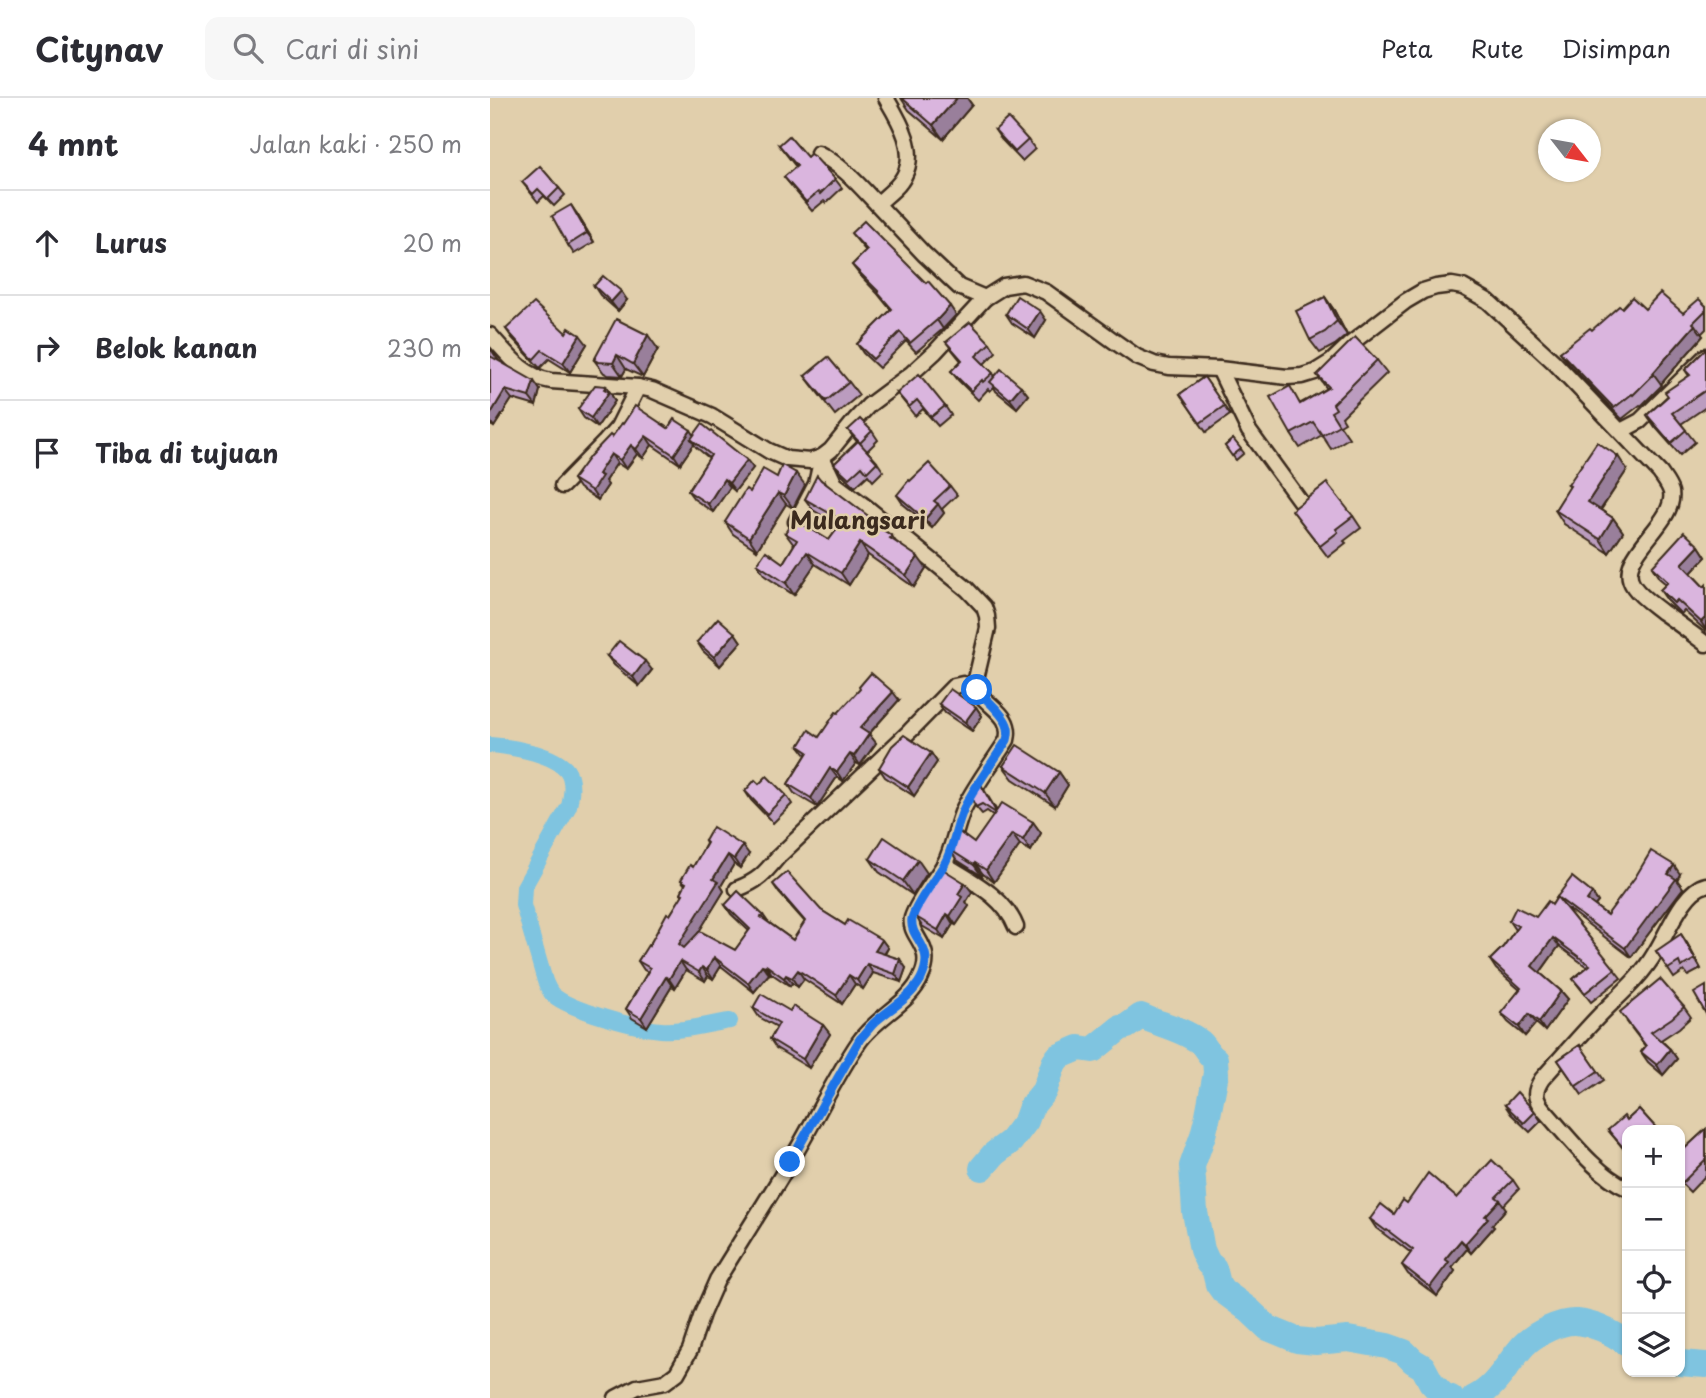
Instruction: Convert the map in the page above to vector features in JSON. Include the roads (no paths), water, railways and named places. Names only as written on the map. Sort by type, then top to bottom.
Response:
[{"type":"street","points":[[877,204],[905,175],[908,157],[908,145],[901,122],[886,98]]},
{"type":"street","points":[[818,153],[846,171],[959,287],[985,298]]},
{"type":"street","points":[[490,335],[520,367],[540,379],[638,387],[663,394],[712,416],[762,448],[787,459],[810,461],[822,457],[869,405],[912,373],[950,337],[985,298],[1004,286],[1023,283],[1046,292],[1137,357],[1154,364],[1287,377],[1315,372],[1331,362],[1358,338],[1423,291],[1452,285],[1463,287],[1488,301],[1560,358],[1660,473],[1671,492],[1671,501],[1667,513],[1632,562],[1629,579],[1643,597],[1706,643]]},
{"type":"street","points":[[1621,431],[1640,421],[1706,356]]},
{"type":"street","points":[[1219,369],[1249,430],[1300,501]]},
{"type":"street","points":[[562,486],[618,427],[638,387]]},
{"type":"street","points":[[796,522],[816,484],[822,457]]},
{"type":"street","points":[[822,457],[835,484],[967,589],[984,607],[988,616],[988,628],[975,682],[976,688]]},
{"type":"street","points":[[616,1398],[636,1387],[664,1382],[683,1365],[717,1280],[790,1162],[860,1039],[914,989],[921,978],[926,954],[912,927],[913,914],[951,851],[964,808],[1007,740],[1009,732],[1005,719],[976,688],[963,684],[954,686],[759,878],[737,889]]},
{"type":"street","points":[[944,864],[999,901],[1012,916],[1016,927]]},
{"type":"street","points":[[1622,1186],[1598,1169],[1542,1109],[1535,1094],[1542,1079],[1641,973],[1690,894],[1701,886],[1706,886]]},
{"type":"waterway","points":[[490,745],[546,757],[562,765],[570,777],[572,785],[569,806],[524,887],[523,905],[545,981],[552,993],[574,1007],[650,1029],[678,1030],[730,1021]]},
{"type":"waterway","points":[[982,1168],[1011,1141],[1026,1121],[1031,1107],[1044,1091],[1058,1057],[1079,1048],[1093,1050],[1120,1028],[1141,1016],[1186,1034],[1200,1042],[1215,1059],[1216,1073],[1208,1115],[1192,1166],[1195,1212],[1202,1250],[1208,1263],[1214,1268],[1218,1284],[1223,1291],[1268,1328],[1297,1340],[1316,1342],[1348,1339],[1404,1352],[1423,1367],[1431,1382],[1443,1395],[1451,1398]]},
{"type":"waterway","points":[[1474,1398],[1495,1382],[1528,1341],[1555,1326],[1570,1322],[1583,1323],[1622,1340]]},
{"type":"waterway","points":[[1685,1363],[1706,1365]]},
{"type":"district","name":"Mulangsari","points":[[858,519]]}]
